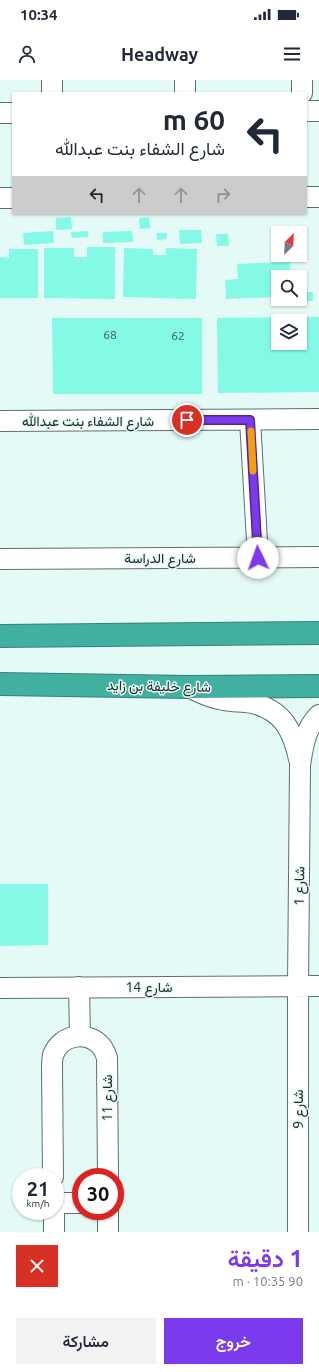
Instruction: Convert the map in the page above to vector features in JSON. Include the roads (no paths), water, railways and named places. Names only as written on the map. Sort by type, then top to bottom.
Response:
[{"type":"highway","points":[[0,636],[319,633]]},
{"type":"highway","name":"شارع خليفة بن زايد","points":[[0,684],[188,687],[319,686]]},
{"type":"street","points":[[52,80],[52,92]]},
{"type":"street","points":[[185,80],[185,92]]},
{"type":"street","points":[[302,80],[302,92]]},
{"type":"street","points":[[307,111],[319,111]]},
{"type":"street","points":[[0,113],[12,113]]},
{"type":"street","points":[[307,197],[319,197]]},
{"type":"street","points":[[0,198],[12,198]]},
{"type":"street","name":"شارع الشفاء بنت عبدالله","points":[[0,421],[319,419]]},
{"type":"street","points":[[250,420],[258,558]]},
{"type":"street","name":"شارع الدراسة","points":[[0,559],[319,557]]},
{"type":"street","name":"شارع 1","points":[[188,687],[211,697],[251,703],[271,710],[287,725],[292,734],[300,765]]},
{"type":"street","name":"شارع 1","points":[[298,986],[300,765],[307,731],[319,715]]},
{"type":"street","points":[[298,986],[319,986]]},
{"type":"street","name":"شارع 14","points":[[0,988],[298,986]]},
{"type":"street","name":"شارع 9","points":[[298,986],[298,1232]]},
{"type":"street","points":[[53,1168],[53,1055],[59,1045],[69,1038],[80,1036],[79,987]]},
{"type":"street","name":"شارع 11","points":[[80,1036],[93,1039],[102,1047],[108,1058],[108,1168]]},
{"type":"street","points":[[54,1220],[54,1232]]},
{"type":"street","points":[[108,1220],[108,1232]]}]
